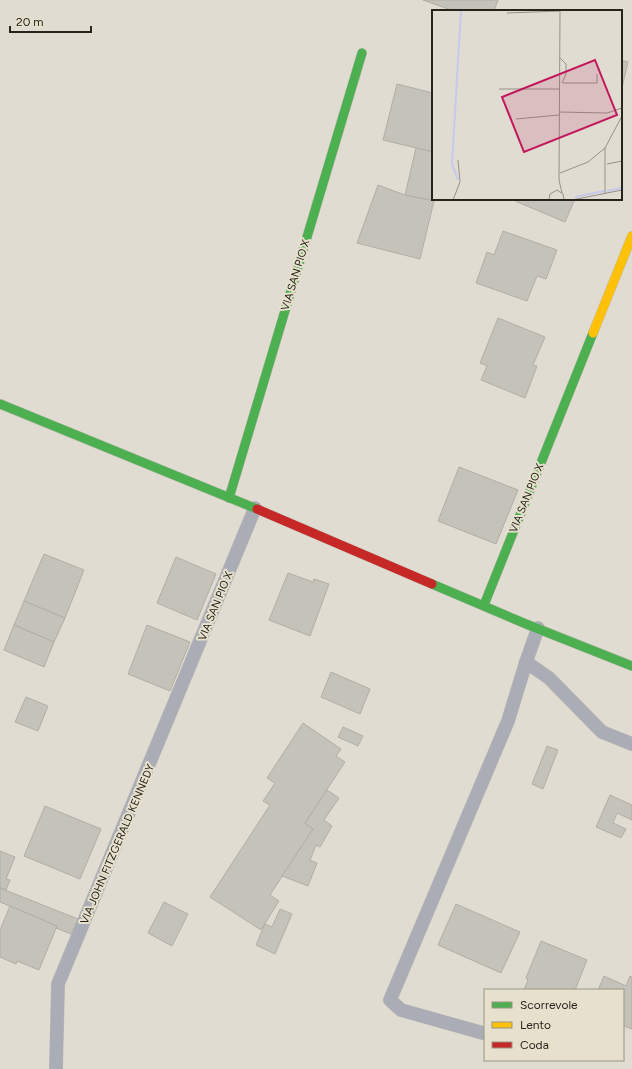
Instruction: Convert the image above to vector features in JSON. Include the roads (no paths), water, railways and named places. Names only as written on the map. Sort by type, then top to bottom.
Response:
[{"type":"street","name":"VIA SAN PIO X","points":[[229,498],[362,53]]},
{"type":"street","name":"VIA SAN PIO X","points":[[484,605],[632,236]]},
{"type":"street","points":[[0,404],[255,508],[526,624],[632,666]]},
{"type":"lane","name":"VIA SAN PIO X","points":[[175,704],[255,508]]},
{"type":"lane","points":[[483,1033],[401,1010],[390,1000],[508,721],[538,628]]},
{"type":"lane","points":[[526,662],[549,678],[602,732],[632,744]]},
{"type":"lane","name":"VIA JOHN FITZGERALD KENNEDY","points":[[56,1069],[58,984],[175,704]]}]
